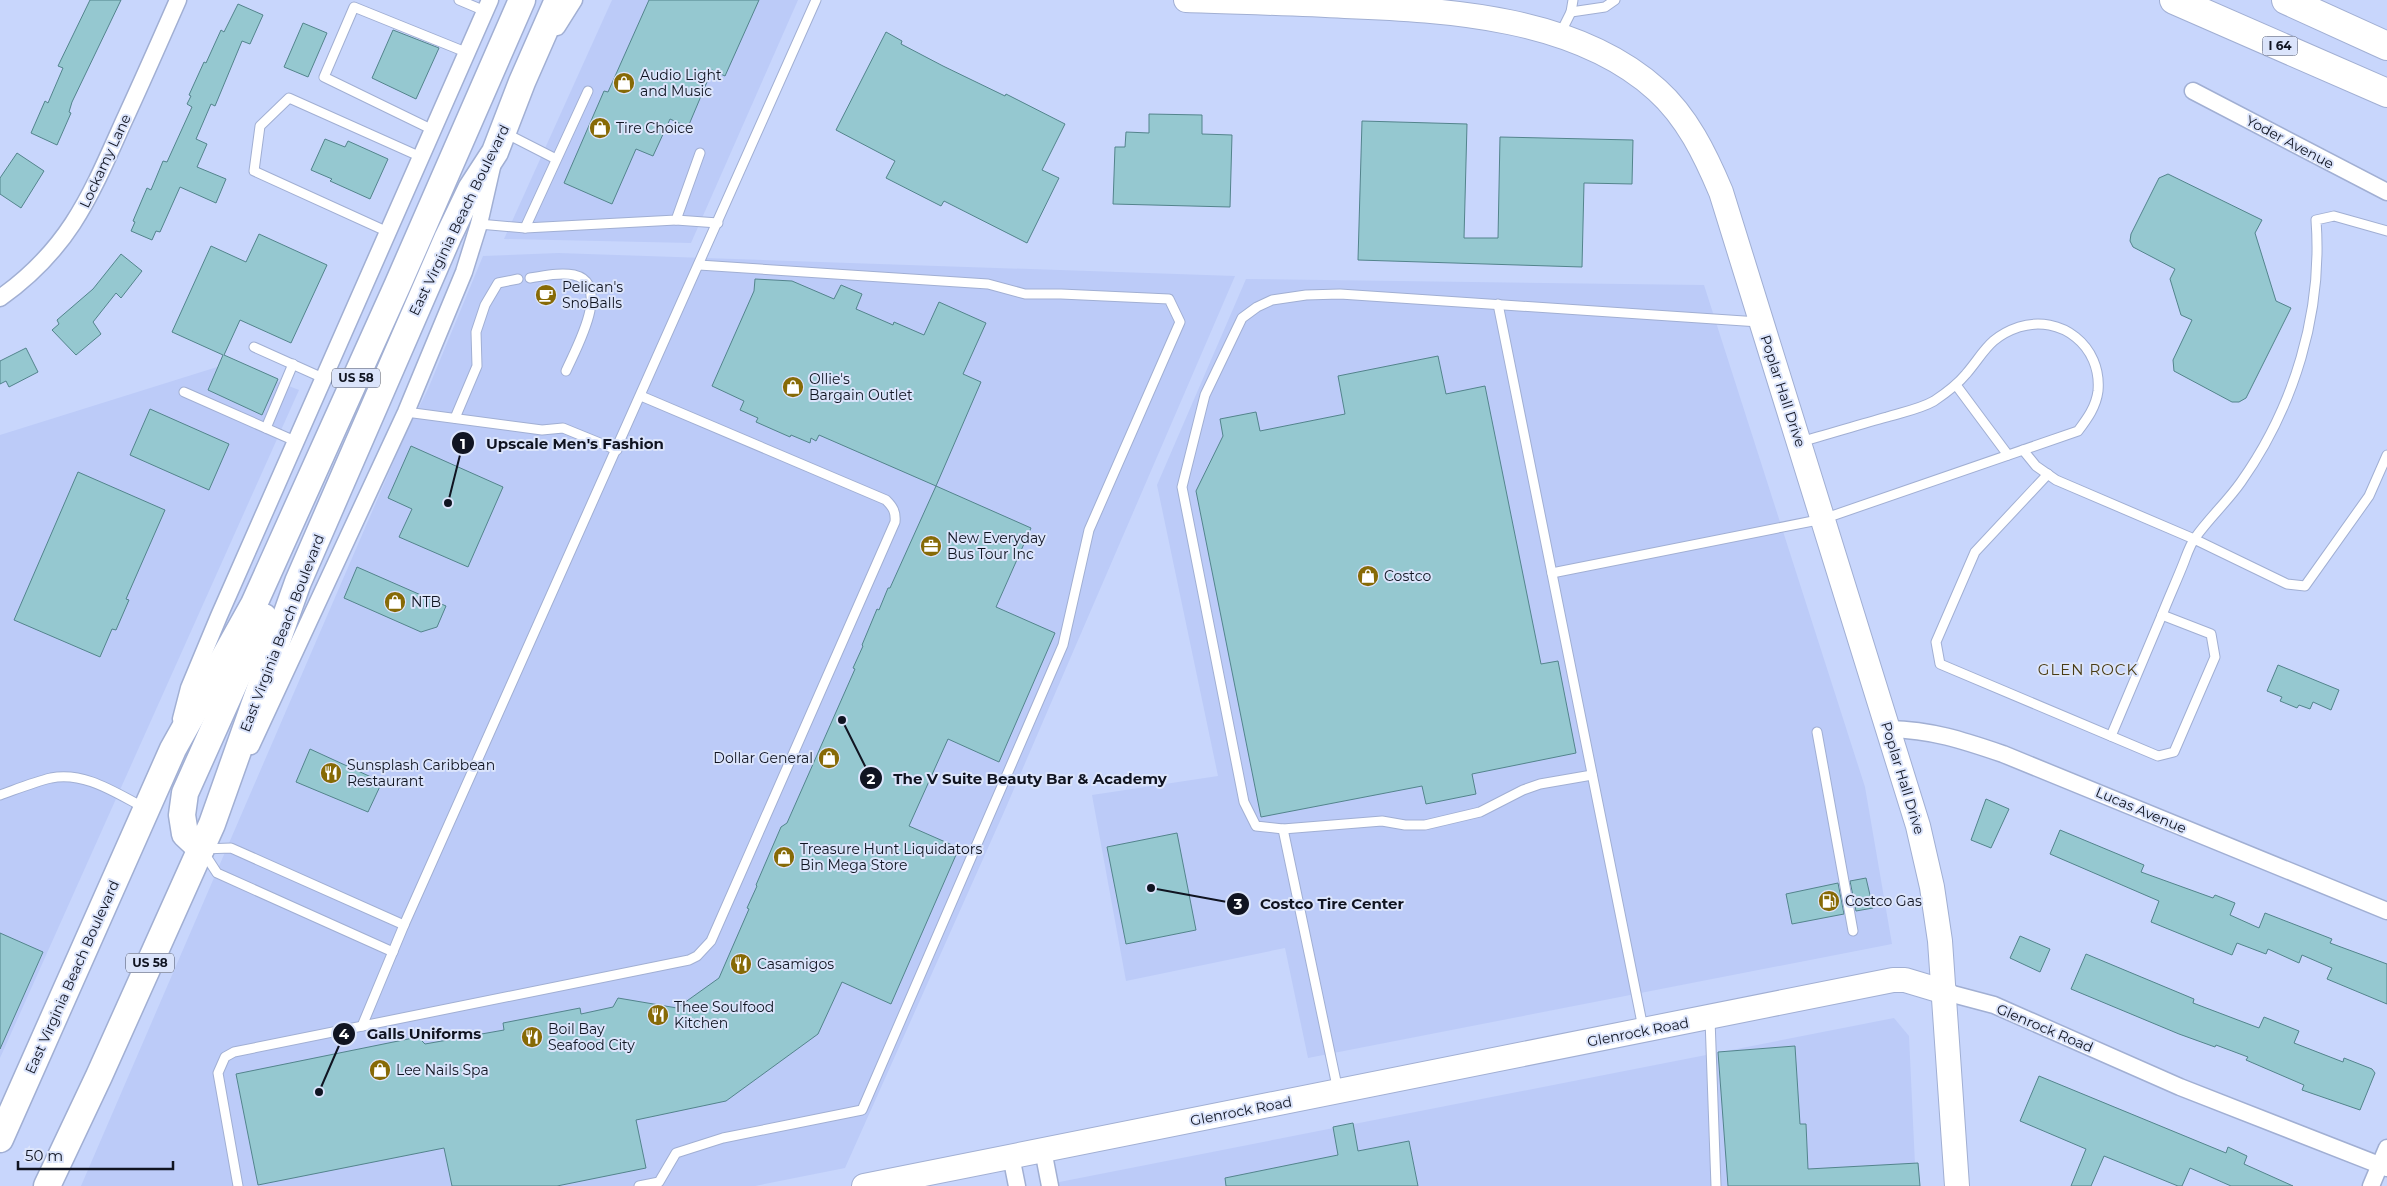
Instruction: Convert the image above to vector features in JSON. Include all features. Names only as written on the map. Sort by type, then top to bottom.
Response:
[{"type":"highway","name":"I 64","points":[[2174,0],[2387,93]]},
{"type":"highway","points":[[2286,0],[2387,46]]},
{"type":"main road","name":"East Virginia Beach Boulevard","points":[[0,1139],[173,749],[254,604],[398,284],[522,0]]},
{"type":"main road","name":"East Virginia Beach Boulevard","points":[[47,1186],[100,1076],[212,824],[298,582],[448,237],[471,189],[499,142],[522,82],[558,0]]},
{"type":"main road","points":[[201,849],[185,834],[182,815],[185,793],[264,616],[270,594],[270,567]]},
{"type":"street","name":"Lockamy Lane","points":[[0,298],[24,281],[46,260],[70,230],[91,196],[178,0]]},
{"type":"street","points":[[522,82],[574,0]]},
{"type":"street","name":"Poplar Hall Drive","points":[[1186,0],[1464,10],[1517,24],[1601,52],[1631,69],[1658,91],[1685,123],[1704,153],[1720,192],[1918,826],[1932,887],[1945,992],[1957,1186]]},
{"type":"street","points":[[173,749],[189,688],[295,441],[488,6]]},
{"type":"street","name":"Yoder Avenue","points":[[2192,91],[2387,192]]},
{"type":"street","points":[[212,824],[305,632],[406,412],[464,272],[479,224],[499,142]]},
{"type":"street","name":"Lucas Avenue","points":[[1889,729],[1918,730],[1947,735],[2003,754],[2387,911]]},
{"type":"street","name":"Glenrock Road","points":[[864,1186],[1893,980],[1905,980],[1994,1005],[2180,1087],[2384,1166]]},
{"type":"street","points":[[2371,1186],[2384,1166],[2387,1148]]},
{"type":"street","points":[[1043,1150],[1050,1186]]},
{"type":"street","points":[[1011,1156],[1017,1186]]},
{"type":"lane","points":[[459,0],[488,6]]},
{"type":"lane","points":[[362,1026],[404,925],[816,0]]},
{"type":"lane","points":[[1559,37],[1571,12],[1573,0]]},
{"type":"lane","points":[[1571,12],[1605,7],[1616,0]]},
{"type":"lane","points":[[433,130],[324,77],[354,7],[468,53]]},
{"type":"lane","points":[[525,228],[588,91]]},
{"type":"lane","points":[[388,232],[254,171],[260,126],[289,98],[421,157]]},
{"type":"lane","points":[[499,142],[556,159]]},
{"type":"lane","points":[[676,220],[700,153]]},
{"type":"lane","points":[[2111,736],[2194,539],[2222,508],[2242,481],[2282,413],[2298,368],[2310,322],[2313,299],[2316,220],[2334,216],[2387,232]]},
{"type":"lane","points":[[479,224],[525,228],[676,220],[718,223]]},
{"type":"lane","points":[[639,1186],[658,1182],[676,1153],[723,1138],[862,1110],[1063,645],[1089,530],[1180,322],[1169,300],[1025,294],[988,284],[699,265]]},
{"type":"lane","points":[[530,278],[575,275],[587,283],[592,295],[590,312],[566,371]]},
{"type":"lane","points":[[455,418],[477,366],[476,332],[484,305],[498,283],[518,279]]},
{"type":"lane","points":[[1592,775],[1540,784],[1523,790],[1480,812],[1426,825],[1357,821],[1283,829],[1256,826],[1244,802],[1182,487],[1206,395],[1242,318],[1272,300],[1306,295],[1340,294],[1762,322]]},
{"type":"lane","points":[[1498,304],[1644,1031]]},
{"type":"lane","points":[[1552,573],[1823,519],[2078,431],[2089,418],[2098,391],[2097,373],[2091,356],[2081,342],[2067,331],[2054,324],[2034,324],[1999,336],[1984,349],[1956,385],[1932,402],[1915,409],[1799,442]]},
{"type":"lane","points":[[254,347],[324,378]]},
{"type":"lane","points":[[266,428],[293,364]]},
{"type":"lane","points":[[1956,385],[2008,455]]},
{"type":"lane","points":[[184,392],[295,441]]},
{"type":"lane","points":[[238,1186],[218,1073],[225,1057],[234,1052],[689,960],[704,950],[714,932],[891,530],[896,514],[893,506],[886,500],[641,396]]},
{"type":"lane","points":[[406,412],[542,430],[563,428],[617,450]]},
{"type":"lane","points":[[2024,450],[2036,466],[2056,480],[2194,539],[2287,584],[2305,586],[2369,496],[2387,455]]},
{"type":"lane","points":[[2048,474],[1975,552],[1936,642],[1940,664],[2158,756],[2174,752],[2215,657],[2211,634],[2162,615]]},
{"type":"lane","points":[[1817,732],[1853,931]]},
{"type":"lane","points":[[0,795],[53,778],[72,777],[92,781],[146,809]]},
{"type":"lane","points":[[1283,829],[1338,1092]]},
{"type":"lane","points":[[201,849],[231,848],[404,925]]},
{"type":"lane","points":[[201,849],[217,873],[393,952]]},
{"type":"lane","points":[[1710,1017],[1716,1186]]},
{"type":"shaded area","points":[[612,0],[798,0],[691,243],[504,239]]},
{"type":"shaded area","points":[[558,253],[1235,276],[1004,812],[845,1168],[755,1186],[81,1186],[406,433],[428,389],[483,256]]},
{"type":"shaded area","points":[[1246,279],[1704,285],[1865,787],[1892,944],[1308,1058],[1285,948],[1126,981],[1092,795],[1218,776],[1157,485]]},
{"type":"shaded area","points":[[230,363],[299,390],[0,1058],[0,435]]},
{"type":"shaded area","points":[[1894,1018],[1909,1036],[1916,1186],[1039,1186]]},
{"type":"building","points":[[90,0],[121,0],[72,102],[69,112],[71,113],[57,145],[31,133],[45,101],[48,103],[63,68],[58,66]]},
{"type":"building","points":[[649,0],[759,0],[725,76],[712,70],[688,127],[670,119],[653,156],[636,149],[612,204],[564,183],[604,91],[608,92]]},
{"type":"building","points":[[238,4],[263,15],[250,44],[242,41],[215,106],[211,104],[196,139],[207,144],[197,167],[226,179],[216,203],[180,187],[160,232],[156,231],[152,240],[131,231],[135,222],[133,221],[147,188],[151,190],[163,161],[167,162],[192,107],[187,104],[191,96],[189,95],[204,62],[206,63],[221,30],[224,32]]},
{"type":"building","points":[[303,23],[327,33],[308,77],[284,67]]},
{"type":"building","points":[[393,30],[439,48],[416,99],[372,78]]},
{"type":"building","points":[[886,32],[902,41],[901,44],[943,66],[1005,96],[1006,94],[1065,124],[1042,170],[1059,178],[1027,243],[944,201],[941,206],[886,178],[895,161],[836,130]]},
{"type":"building","points":[[1149,114],[1202,115],[1202,134],[1232,135],[1230,207],[1113,204],[1115,147],[1125,147],[1126,132],[1149,133]]},
{"type":"building","points":[[1362,121],[1467,124],[1464,238],[1498,238],[1500,137],[1633,140],[1632,184],[1584,183],[1582,267],[1358,260]]},
{"type":"building","points":[[325,139],[345,147],[348,141],[388,159],[370,199],[311,170]]},
{"type":"building","points":[[17,153],[44,171],[21,208],[0,194],[0,178]]},
{"type":"building","points":[[2168,174],[2262,220],[2255,233],[2276,301],[2291,308],[2246,398],[2239,402],[2232,402],[2174,371],[2173,360],[2192,320],[2181,315],[2170,279],[2175,269],[2133,247],[2130,241],[2131,234],[2159,178]]},
{"type":"building","points":[[259,234],[327,265],[291,343],[240,320],[224,355],[278,379],[262,415],[208,390],[223,355],[172,332],[211,246],[246,262]]},
{"type":"building","points":[[121,254],[142,271],[121,298],[116,293],[93,322],[101,334],[76,355],[52,330],[59,324],[57,320],[93,289]]},
{"type":"building","points":[[755,279],[792,281],[834,299],[841,285],[862,294],[856,309],[893,325],[894,322],[924,335],[939,302],[986,323],[963,374],[981,382],[936,486],[819,435],[816,441],[811,438],[810,443],[791,435],[790,437],[756,422],[758,418],[740,410],[744,401],[712,386],[754,291]]},
{"type":"building","points":[[26,348],[38,372],[9,387],[6,381],[0,384],[0,361]]},
{"type":"building","name":"Costco","points":[[1438,356],[1446,394],[1485,386],[1541,664],[1558,661],[1576,753],[1472,774],[1476,794],[1426,804],[1422,786],[1261,817],[1196,491],[1223,436],[1220,419],[1256,412],[1260,431],[1345,414],[1338,376]]},
{"type":"building","points":[[150,409],[229,444],[209,490],[130,455]]},
{"type":"building","points":[[411,446],[503,487],[468,567],[399,537],[412,509],[388,498]]},
{"type":"building","points":[[78,472],[165,510],[126,599],[129,600],[116,630],[112,629],[100,657],[14,620]]},
{"type":"building","points":[[936,486],[1031,528],[996,607],[1055,633],[999,762],[948,739],[909,826],[959,848],[891,1004],[842,982],[818,1034],[726,1101],[636,1120],[646,1168],[557,1186],[452,1186],[444,1148],[258,1185],[236,1074],[418,1037],[425,1044],[504,1030],[503,1023],[580,1008],[581,1014],[613,1007],[618,998],[677,1008],[719,978],[749,909],[747,908],[781,827],[787,823],[855,669],[853,668],[877,609],[879,610],[888,588],[890,588]]},
{"type":"building","name":"NTB","points":[[357,567],[446,606],[437,627],[421,632],[344,598]]},
{"type":"building","points":[[2278,665],[2339,690],[2331,710],[2313,702],[2310,709],[2299,705],[2297,708],[2280,701],[2282,697],[2267,691]]},
{"type":"building","name":"Sunsplash Caribbean Restaurant","points":[[310,749],[382,782],[368,812],[296,782]]},
{"type":"building","points":[[1986,799],[2009,809],[1991,848],[1971,840]]},
{"type":"building","points":[[2060,830],[2144,865],[2141,872],[2213,898],[2215,895],[2235,903],[2230,915],[2259,928],[2265,913],[2332,939],[2330,943],[2387,964],[2387,1004],[2327,979],[2332,968],[2302,955],[2299,963],[2268,949],[2266,954],[2237,943],[2232,955],[2151,922],[2159,901],[2050,854]]},
{"type":"building","points":[[1177,833],[1196,930],[1126,944],[1107,847]]},
{"type":"building","points":[[1866,878],[1873,908],[1856,911],[1850,881]]},
{"type":"building","name":"Costco Gas","points":[[1838,883],[1844,914],[1792,924],[1786,894]]},
{"type":"building","points":[[0,933],[43,952],[0,1049]]},
{"type":"building","points":[[2020,936],[2050,949],[2040,972],[2010,958]]},
{"type":"building","points":[[2086,954],[2194,999],[2193,1003],[2259,1028],[2264,1017],[2299,1031],[2294,1043],[2343,1062],[2344,1058],[2372,1069],[2375,1073],[2360,1110],[2302,1090],[2304,1085],[2246,1060],[2248,1057],[2179,1034],[2071,989]]},
{"type":"building","points":[[1795,1046],[1800,1124],[1806,1124],[1808,1169],[1918,1163],[1920,1186],[1728,1186],[1718,1052]]},
{"type":"building","points":[[2039,1076],[2226,1153],[2228,1147],[2247,1156],[2244,1164],[2293,1186],[2231,1186],[2190,1168],[2182,1186],[2178,1186],[2104,1156],[2091,1186],[2071,1186],[2086,1149],[2020,1121]]},
{"type":"building","points":[[1353,1123],[1358,1151],[1409,1141],[1418,1186],[1226,1186],[1225,1178],[1338,1155],[1333,1127]]},
{"type":"place","name":"Audio Light and Music","points":[[624,83]]},
{"type":"place","name":"Tire Choice","points":[[600,128]]},
{"type":"place","name":"Pelican's SnoBalls","points":[[546,295]]},
{"type":"place","name":"Ollie's Bargain Outlet","points":[[793,387]]},
{"type":"place","name":"Upscale Men's Fashion","points":[[448,503]]},
{"type":"place","name":"New Everyday Bus Tour Inc","points":[[931,546]]},
{"type":"place","name":"Costco","points":[[1368,576]]},
{"type":"place","name":"NTB","points":[[395,602]]},
{"type":"place","name":"The V Suite Beauty Bar & Academy","points":[[842,720]]},
{"type":"place","name":"Dollar General","points":[[829,758]]},
{"type":"place","name":"Sunsplash Caribbean Restaurant","points":[[331,773]]},
{"type":"place","name":"Treasure Hunt Liquidators Bin Mega Store","points":[[784,857]]},
{"type":"place","name":"Costco Tire Center","points":[[1151,888]]},
{"type":"place","name":"Costco Gas","points":[[1829,901]]},
{"type":"place","name":"Casamigos","points":[[741,964]]},
{"type":"place","name":"Thee Soulfood Kitchen","points":[[658,1015]]},
{"type":"place","name":"Boil Bay Seafood City","points":[[532,1037]]},
{"type":"place","name":"Lee Nails Spa","points":[[380,1070]]},
{"type":"place","name":"Galls Uniforms","points":[[319,1092]]},
{"type":"district","name":"GLEN ROCK","points":[[2088,670]]}]
